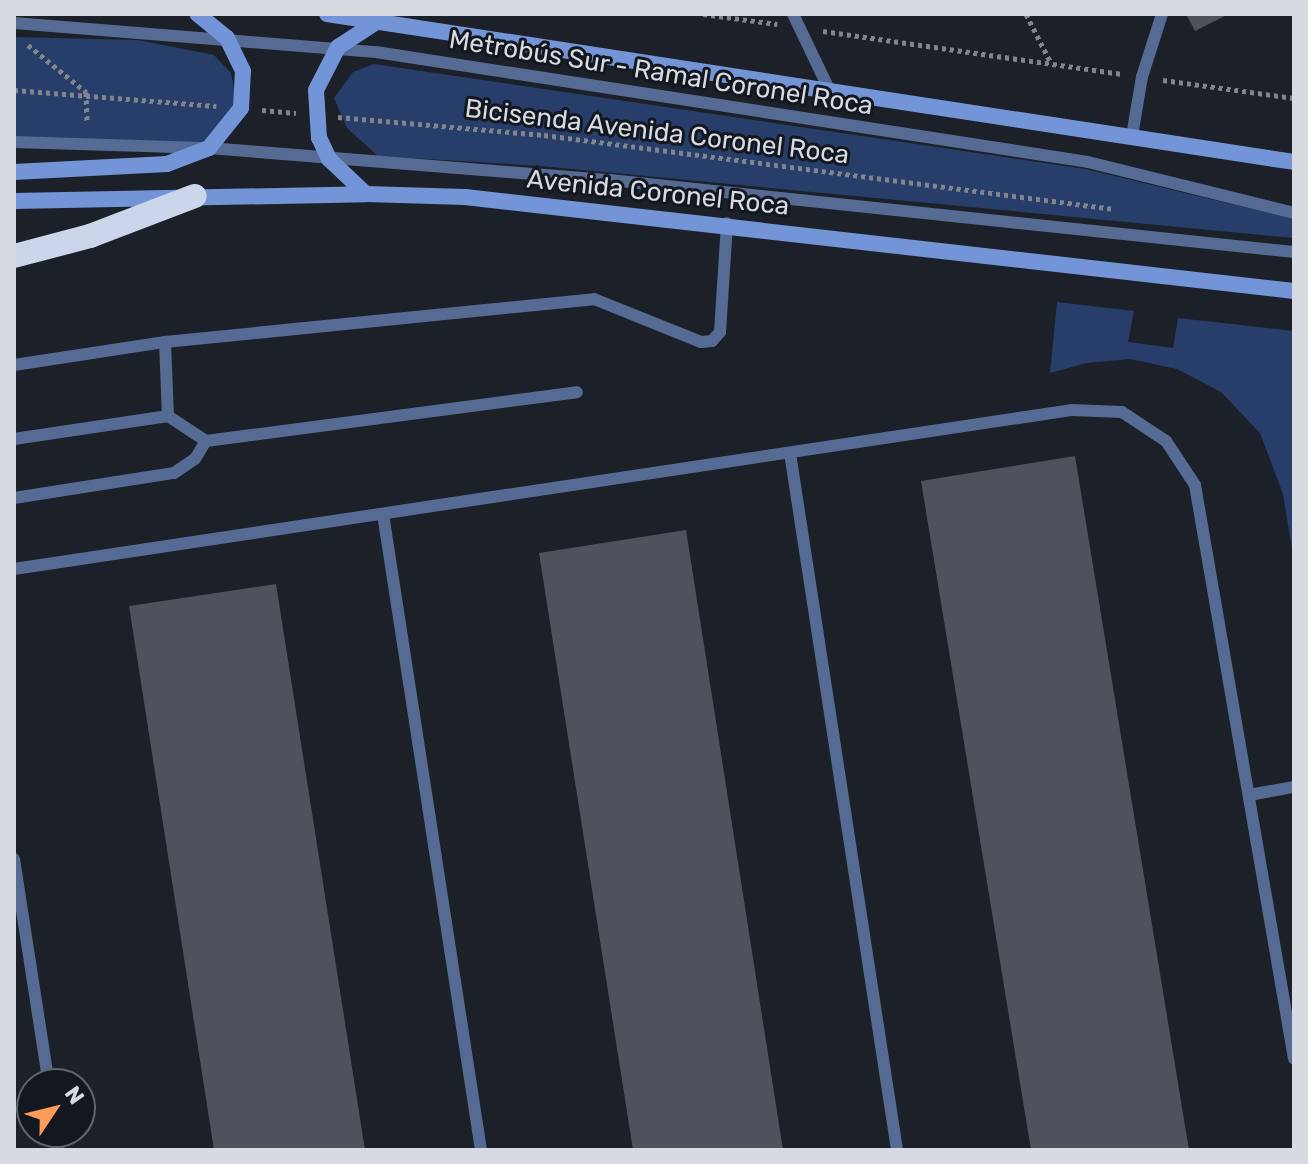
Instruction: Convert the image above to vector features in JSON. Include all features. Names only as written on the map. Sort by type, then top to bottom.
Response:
[{"type":"highway","points":[[14,256],[90,236],[195,196]]},
{"type":"main road","points":[[14,172],[167,164],[209,148],[241,108],[243,71],[227,38],[197,14]]},
{"type":"main road","points":[[327,14],[828,87],[1294,162]]},
{"type":"main road","points":[[366,194],[329,159],[314,115],[324,67],[338,47],[378,21]]},
{"type":"main road","name":"Avenida Coronel Roca","points":[[14,201],[366,194],[465,197],[727,223],[1294,291]]},
{"type":"lane","points":[[793,14],[828,87]]},
{"type":"lane","points":[[1132,136],[1142,77],[1162,14]]},
{"type":"lane","name":"Metrobús Sur - Ramal Coronel Roca","points":[[19,23],[338,47],[1088,162],[1294,213]]},
{"type":"lane","points":[[14,142],[209,148],[610,180],[1294,252]]},
{"type":"lane","points":[[14,365],[165,342],[594,299],[701,342],[712,341],[720,332],[727,223]]},
{"type":"lane","points":[[165,342],[168,416]]},
{"type":"lane","points":[[14,439],[168,416],[206,441],[577,392]]},
{"type":"lane","points":[[14,569],[1071,410],[1122,412],[1166,441],[1195,485],[1294,1059]]},
{"type":"lane","points":[[14,498],[174,473],[195,459],[206,441]]},
{"type":"lane","points":[[790,453],[897,1150]]},
{"type":"lane","points":[[383,514],[481,1150]]},
{"type":"lane","points":[[1249,795],[1294,787]]},
{"type":"lane","points":[[14,859],[47,1068]]},
{"type":"path","points":[[703,14],[1294,98]]},
{"type":"path","points":[[756,14],[760,22]]},
{"type":"path","points":[[1026,14],[1051,64]]},
{"type":"path","points":[[19,23],[24,41],[86,92],[87,143]]},
{"type":"path","name":"Bicisenda Avenida Coronel Roca","points":[[14,90],[86,92],[544,135],[1125,210]]},
{"type":"shaded area","points":[[14,37],[138,40],[214,55],[231,73],[236,99],[228,125],[188,156],[97,144],[14,146]]},
{"type":"shaded area","points":[[374,64],[1085,169],[1294,219],[1294,238],[541,166],[378,156],[347,128],[334,98],[353,72]]},
{"type":"shaded area","points":[[1057,302],[1134,311],[1128,342],[1173,348],[1178,318],[1294,331],[1294,561],[1283,494],[1260,433],[1221,392],[1177,369],[1130,359],[1087,363],[1050,373]]},
{"type":"building","points":[[1186,14],[1229,14],[1195,31]]},
{"type":"building","points":[[1075,456],[1189,1150],[1031,1150],[921,481]]},
{"type":"building","points":[[686,530],[783,1150],[633,1150],[539,553]]},
{"type":"building","points":[[276,584],[365,1150],[214,1150],[129,606]]}]
